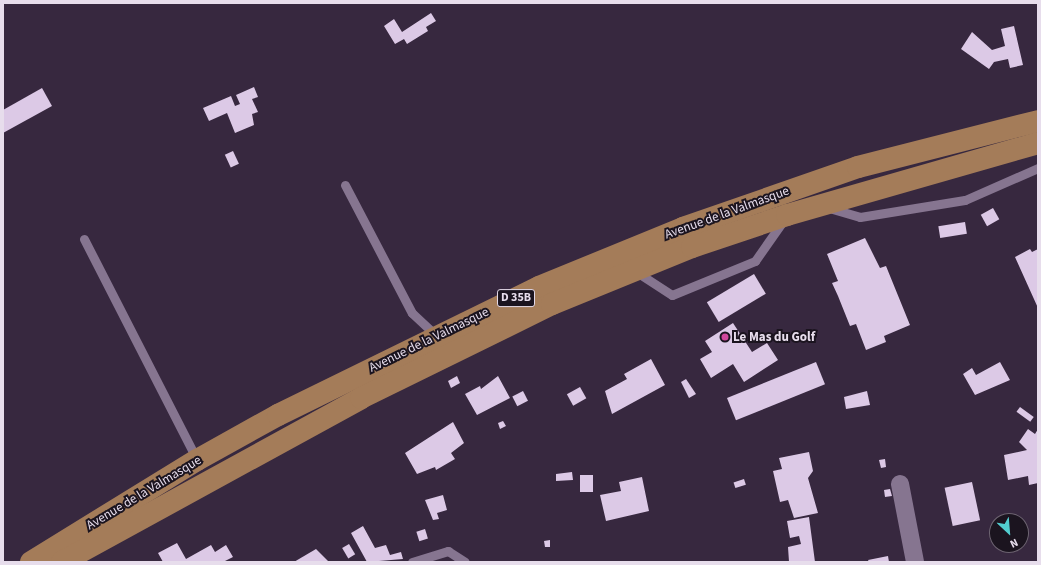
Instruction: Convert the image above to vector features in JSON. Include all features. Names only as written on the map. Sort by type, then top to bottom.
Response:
[{"type":"main road","name":"Avenue de la Valmasque","points":[[31,562],[197,460],[437,336],[539,286],[683,228],[858,167],[1038,121]]},
{"type":"main road","name":"Avenue de la Valmasque","points":[[62,562],[210,484],[418,369],[634,270],[818,205],[1038,143]]},
{"type":"main road","points":[[197,460],[210,484]]},
{"type":"street","points":[[900,484],[915,562]]},
{"type":"lane","points":[[818,205],[860,217],[957,201],[1038,168]]},
{"type":"lane","points":[[345,185],[412,313],[437,336]]},
{"type":"lane","points":[[634,270],[672,295],[755,261],[787,215]]},
{"type":"lane","points":[[84,239],[197,460]]},
{"type":"lane","points":[[412,562],[448,551],[465,562]]},
{"type":"building","points":[[431,13],[436,21],[426,27],[428,31],[407,44],[404,39],[395,44],[384,26],[394,19],[402,32]]},
{"type":"building","points":[[1014,26],[1023,65],[1010,68],[1008,59],[994,62],[989,69],[961,49],[972,32],[992,50],[1005,46],[1001,29]]},
{"type":"building","points":[[254,87],[258,97],[252,99],[258,112],[252,114],[254,125],[235,133],[227,113],[209,121],[203,108],[231,96],[235,106],[240,104],[236,95]]},
{"type":"building","points":[[42,88],[52,106],[3,133],[3,110]]},
{"type":"building","points":[[233,151],[239,164],[231,167],[225,155]]},
{"type":"building","points":[[993,208],[999,219],[987,226],[981,215]]},
{"type":"building","points":[[965,222],[967,234],[940,238],[938,226]]},
{"type":"building","points":[[865,238],[880,268],[886,266],[910,325],[884,336],[886,342],[866,350],[856,324],[850,326],[832,283],[838,281],[827,254]]},
{"type":"building","points":[[1030,249],[1032,252],[1038,249],[1038,308],[1015,257]]},
{"type":"building","points":[[754,274],[766,294],[719,322],[707,302]]},
{"type":"building","points":[[733,323],[752,352],[767,343],[778,360],[744,382],[733,364],[711,378],[700,359],[712,352],[705,341]]},
{"type":"building","points":[[651,359],[665,385],[612,414],[605,391],[627,379],[624,374]]},
{"type":"building","points":[[816,362],[825,384],[736,420],[727,398]]},
{"type":"building","points":[[1000,362],[1010,380],[975,395],[963,374],[972,368],[976,375]]},
{"type":"building","points":[[457,376],[460,383],[451,388],[448,381]]},
{"type":"building","points":[[498,376],[510,398],[477,415],[465,394],[480,386],[481,389]]},
{"type":"building","points":[[686,379],[696,394],[689,398],[681,382]]},
{"type":"building","points":[[580,387],[586,398],[573,406],[567,394]]},
{"type":"building","points":[[523,391],[528,401],[517,406],[512,396]]},
{"type":"building","points":[[867,391],[870,405],[846,409],[844,397]]},
{"type":"building","points":[[1020,407],[1034,417],[1030,422],[1016,412]]},
{"type":"building","points":[[503,421],[506,426],[500,429],[498,423]]},
{"type":"building","points":[[453,422],[464,443],[451,453],[455,459],[436,470],[435,467],[417,474],[405,453]]},
{"type":"building","points":[[1028,429],[1035,434],[1038,429],[1038,483],[1029,485],[1028,476],[1008,480],[1004,455],[1027,450],[1019,442]]},
{"type":"building","points":[[809,452],[813,471],[808,478],[818,513],[794,518],[788,500],[780,502],[773,471],[782,469],[779,458]]},
{"type":"building","points":[[885,459],[886,467],[881,468],[879,460]]},
{"type":"building","points":[[572,472],[573,480],[556,481],[556,474]]},
{"type":"building","points":[[580,475],[593,475],[593,492],[580,492]]},
{"type":"building","points":[[642,477],[649,511],[606,521],[600,495],[621,491],[619,482]]},
{"type":"building","points":[[744,479],[746,485],[735,488],[734,482]]},
{"type":"building","points":[[972,482],[980,520],[953,526],[945,488]]},
{"type":"building","points":[[890,489],[892,496],[885,497],[884,490]]},
{"type":"building","points":[[443,495],[447,510],[437,513],[439,519],[433,520],[425,500]]},
{"type":"building","points":[[809,517],[815,562],[789,562],[788,547],[801,544],[799,536],[790,538],[787,521]]},
{"type":"building","points":[[363,526],[375,548],[386,545],[390,555],[401,552],[403,559],[367,562],[351,533]]},
{"type":"building","points":[[425,529],[428,539],[419,541],[416,532]]},
{"type":"building","points":[[550,540],[550,547],[545,547],[544,541]]},
{"type":"building","points":[[177,543],[186,559],[211,545],[215,552],[226,545],[233,557],[223,562],[163,562],[158,553]]},
{"type":"building","points":[[349,544],[355,554],[348,558],[342,548]]},
{"type":"building","points":[[316,549],[329,562],[294,562],[299,559]]},
{"type":"building","points":[[888,556],[889,562],[869,562],[868,560]]},
{"type":"place","name":"Le Mas du Golf","points":[[725,337]]}]
